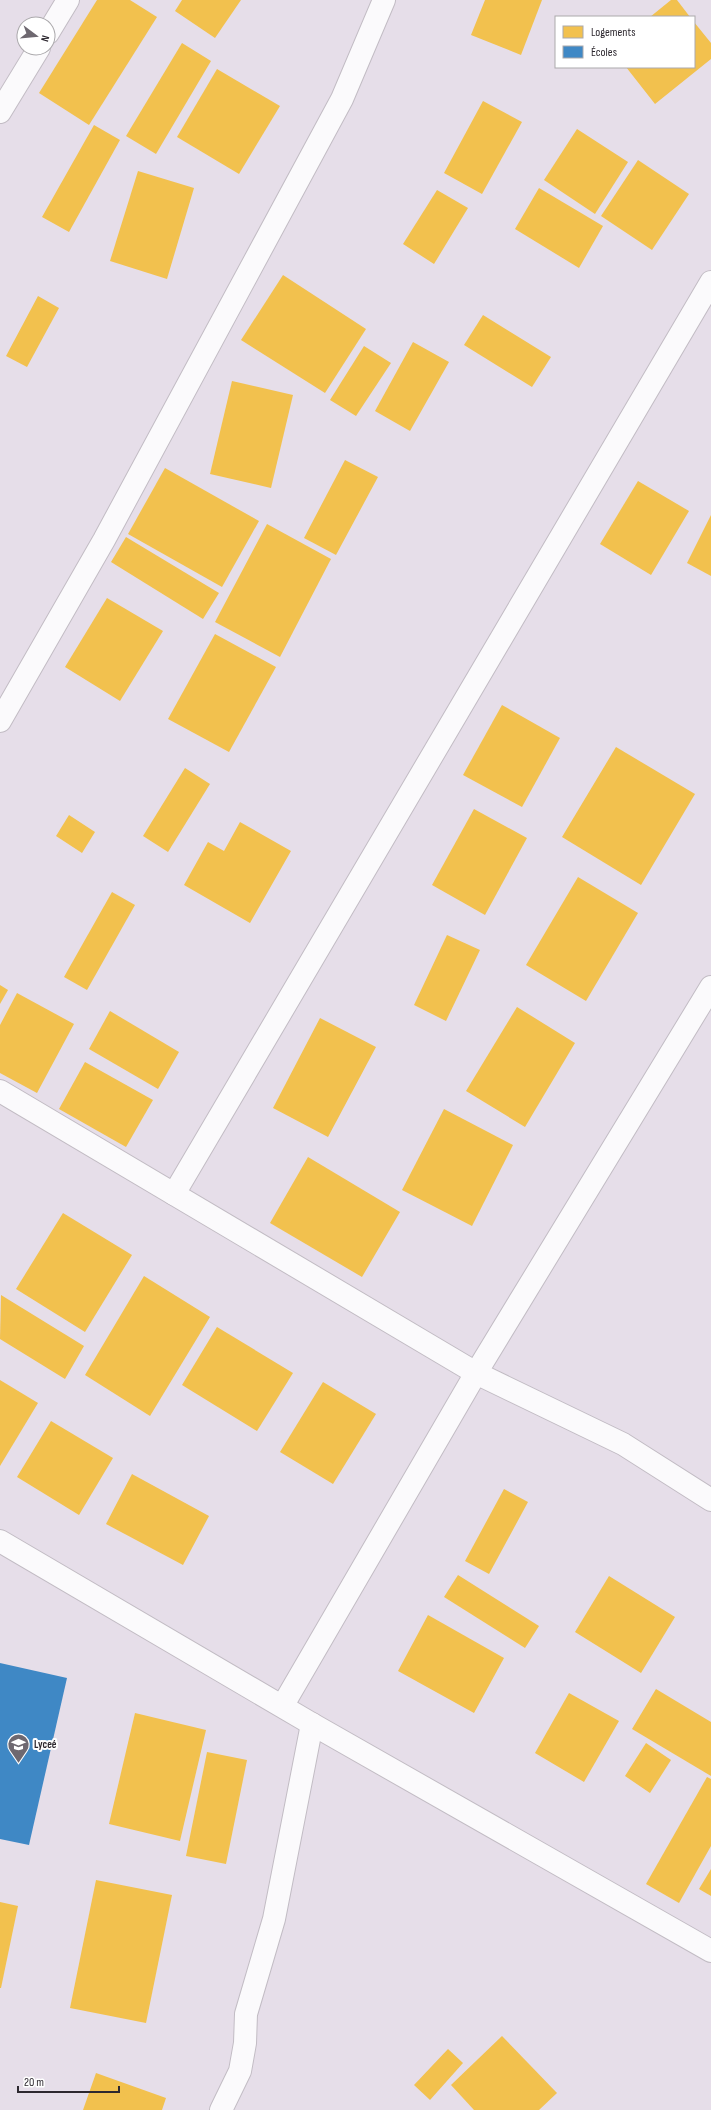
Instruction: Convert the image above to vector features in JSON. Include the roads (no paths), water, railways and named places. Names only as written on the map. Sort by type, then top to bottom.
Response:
[{"type":"street","points":[[56,20],[68,0]]},
{"type":"street","points":[[0,721],[104,540],[342,99],[384,0]]},
{"type":"street","points":[[0,112],[34,56]]},
{"type":"street","points":[[174,1194],[711,282]]},
{"type":"street","points":[[283,1705],[476,1373],[711,987]]},
{"type":"street","points":[[0,1091],[476,1373],[623,1444],[711,1500]]},
{"type":"street","points":[[0,1541],[283,1705],[312,1724],[711,1951]]},
{"type":"street","points":[[221,2110],[240,2071],[245,2043],[246,2014],[274,1919],[312,1724]]},
{"type":"place","name":"Lyceé","points":[[18,1764]]}]
